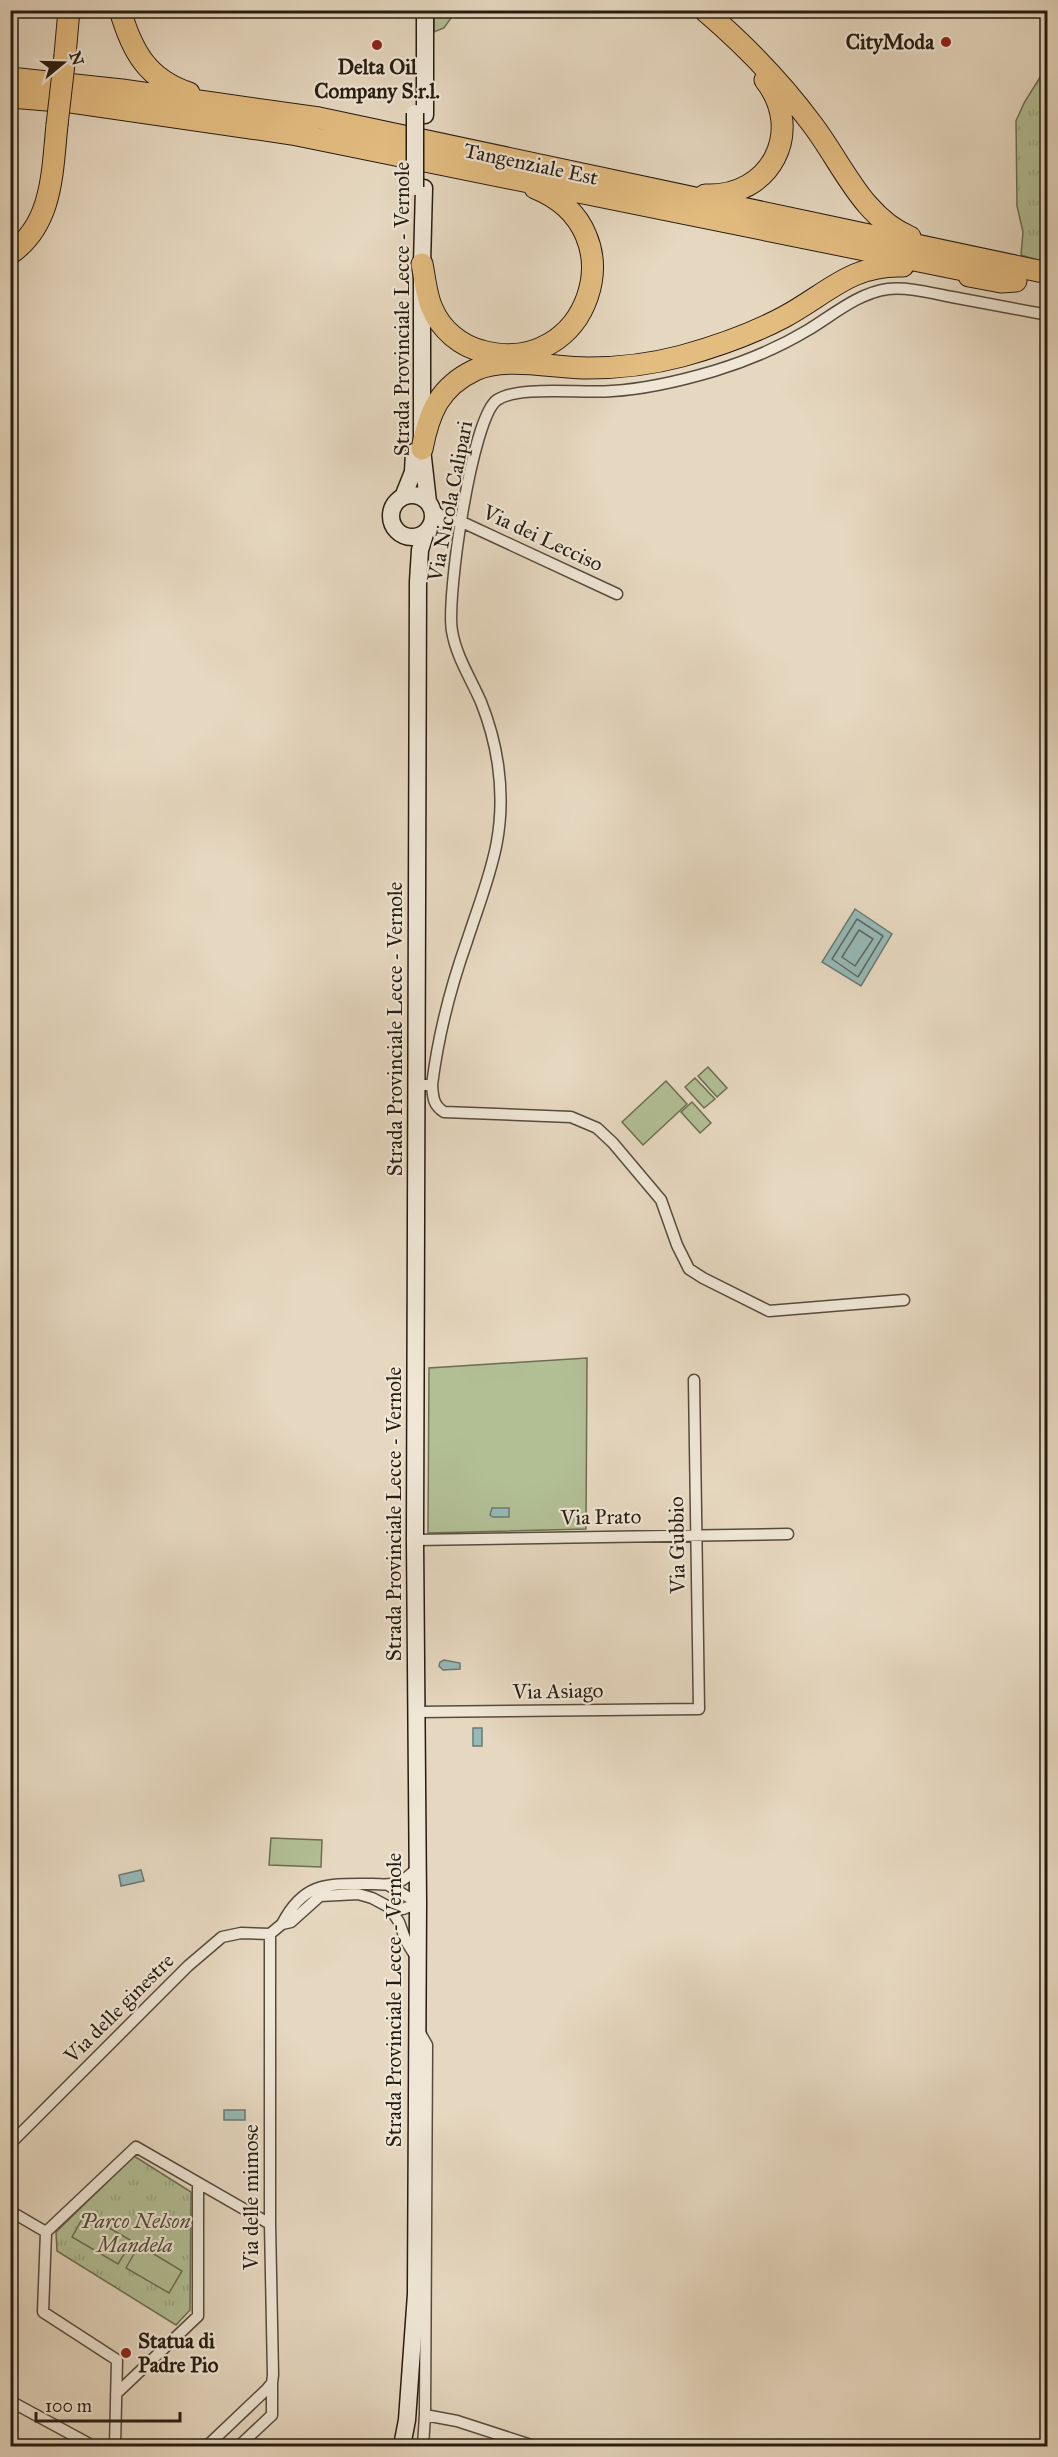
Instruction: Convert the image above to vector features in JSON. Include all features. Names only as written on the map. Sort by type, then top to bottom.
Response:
[{"type":"highway","points":[[10,255],[23,245],[45,209],[51,188],[69,10]]},
{"type":"highway","points":[[120,10],[135,51],[151,71],[169,86],[188,93],[308,113],[319,118]]},
{"type":"highway","points":[[648,188],[664,186],[707,195],[723,194],[743,188],[758,180],[769,168],[777,154],[782,133],[781,112],[773,90],[757,70],[690,10]]},
{"type":"highway","points":[[422,449],[430,413],[443,393],[464,376],[490,365],[590,368],[628,366],[680,357],[717,346],[757,330],[787,315],[851,276],[872,267],[919,266],[1001,282],[1015,273],[1007,260],[913,238],[885,222],[867,204],[814,125],[769,70],[736,37],[704,10]]},
{"type":"highway","name":"Tangenziale Est","points":[[10,78],[122,90],[319,118],[648,188],[1015,273],[1047,287]]},
{"type":"highway","name":"Tangenziale Est","points":[[10,97],[71,102],[199,119],[1015,273],[1047,273]]},
{"type":"highway","points":[[10,102],[63,104],[71,102]]},
{"type":"highway","points":[[385,153],[400,159],[529,186],[554,198],[575,216],[587,237],[592,283],[576,321],[548,344],[512,354],[490,353],[460,344],[446,329],[432,309],[422,264]]},
{"type":"main road","points":[[414,10],[420,114]]},
{"type":"main road","points":[[420,114],[424,10]]},
{"type":"main road","name":"Strada Provinciale Lecce - Vernole","points":[[418,582],[410,553],[392,526],[391,513],[393,506],[403,497],[413,472],[420,114]]},
{"type":"main road","name":"Strada Provinciale Lecce - Vernole","points":[[402,2446],[416,2294],[418,1903],[415,1540],[425,1085],[418,582],[420,550],[433,522],[422,449],[420,188]]},
{"type":"main road","points":[[403,497],[416,495],[430,505]]},
{"type":"main road","points":[[399,534],[412,538],[427,532]]},
{"type":"street","name":"Via Nicola Calipari","points":[[425,1085],[456,977],[493,868],[501,817],[500,778],[491,734],[482,705],[452,633],[450,608],[456,522],[484,418],[492,404],[516,392],[614,391],[681,381],[750,359],[788,341],[859,299],[887,290],[927,292],[1047,315]]},
{"type":"street","name":"Via dei Lecciso","points":[[430,505],[438,515],[617,594]]},
{"type":"street","name":"Via dei Lecciso","points":[[427,532],[438,524],[456,522]]},
{"type":"street","points":[[425,1085],[437,1108],[444,1112],[571,1117],[597,1128],[613,1143],[661,1200],[677,1245],[689,1269],[769,1311],[904,1300]]},
{"type":"street","name":"Via Gubbio","points":[[694,1380],[699,1709]]},
{"type":"street","name":"Via Prato","points":[[415,1540],[788,1534]]},
{"type":"street","name":"Via Asiago","points":[[417,1712],[699,1709]]},
{"type":"street","points":[[270,1934],[315,1887],[388,1885],[402,1881],[417,1868]]},
{"type":"street","points":[[388,1885],[418,1903]]},
{"type":"street","points":[[282,1924],[291,1922],[314,1900],[330,1894],[358,1894],[372,1898],[388,1907],[403,1909],[418,1903]]},
{"type":"street","points":[[388,1907],[399,1922],[406,1941],[418,1959]]},
{"type":"street","name":"Via delle ginestre","points":[[10,2144],[188,1966],[216,1941],[228,1934],[270,1934]]},
{"type":"street","name":"Via delle mimose","points":[[238,2446],[272,2415],[270,1934]]},
{"type":"street","points":[[417,2029],[427,2045],[423,2446]]},
{"type":"street","points":[[115,2446],[117,2360],[44,2312],[46,2232],[136,2148],[270,2224]]},
{"type":"street","points":[[116,2394],[198,2316],[198,2183]]},
{"type":"street","points":[[10,2211],[46,2232]]},
{"type":"street","points":[[207,2446],[272,2383]]},
{"type":"street","points":[[10,2401],[93,2446]]},
{"type":"street","points":[[425,2415],[457,2421],[534,2446]]},
{"type":"green space","points":[[434,10],[456,11],[444,28],[434,32]]},
{"type":"green space","points":[[1047,66],[1047,263],[1021,255],[1023,232],[1017,206],[1016,121],[1024,103]]},
{"type":"green space","points":[[708,1067],[727,1088],[717,1097],[698,1076]]},
{"type":"green space","points":[[695,1078],[715,1099],[704,1108],[685,1087]]},
{"type":"green space","points":[[666,1081],[687,1104],[643,1145],[622,1122]]},
{"type":"green space","points":[[692,1102],[711,1123],[700,1133],[681,1112]]},
{"type":"green space","points":[[587,1358],[586,1529],[428,1533],[429,1368]]},
{"type":"green space","points":[[271,1838],[322,1840],[321,1867],[269,1865]]},
{"type":"green space","name":"Parco Nelson Mandela","points":[[134,2156],[191,2192],[190,2310],[176,2325],[57,2251],[56,2232]]},
{"type":"green space","points":[[85,2214],[132,2241],[118,2264],[72,2237]]},
{"type":"green space","points":[[139,2245],[182,2271],[169,2293],[126,2268]]},
{"type":"water","points":[[855,909],[892,934],[861,986],[822,962]]},
{"type":"water","points":[[492,1508],[509,1508],[509,1517],[493,1517],[490,1515]]},
{"type":"water","points":[[444,1660],[460,1663],[460,1669],[443,1670],[439,1666]]},
{"type":"water","points":[[473,1728],[482,1728],[482,1746],[473,1746]]},
{"type":"water","points":[[141,1870],[144,1881],[121,1886],[119,1875]]},
{"type":"water","points":[[224,2110],[245,2110],[245,2120],[224,2120]]},
{"type":"place","name":"CityModa","points":[[946,42]]},
{"type":"place","name":"Delta Oil Company S.r.l.","points":[[377,45]]},
{"type":"place","name":"Statua di Padre Pio","points":[[126,2353]]}]
